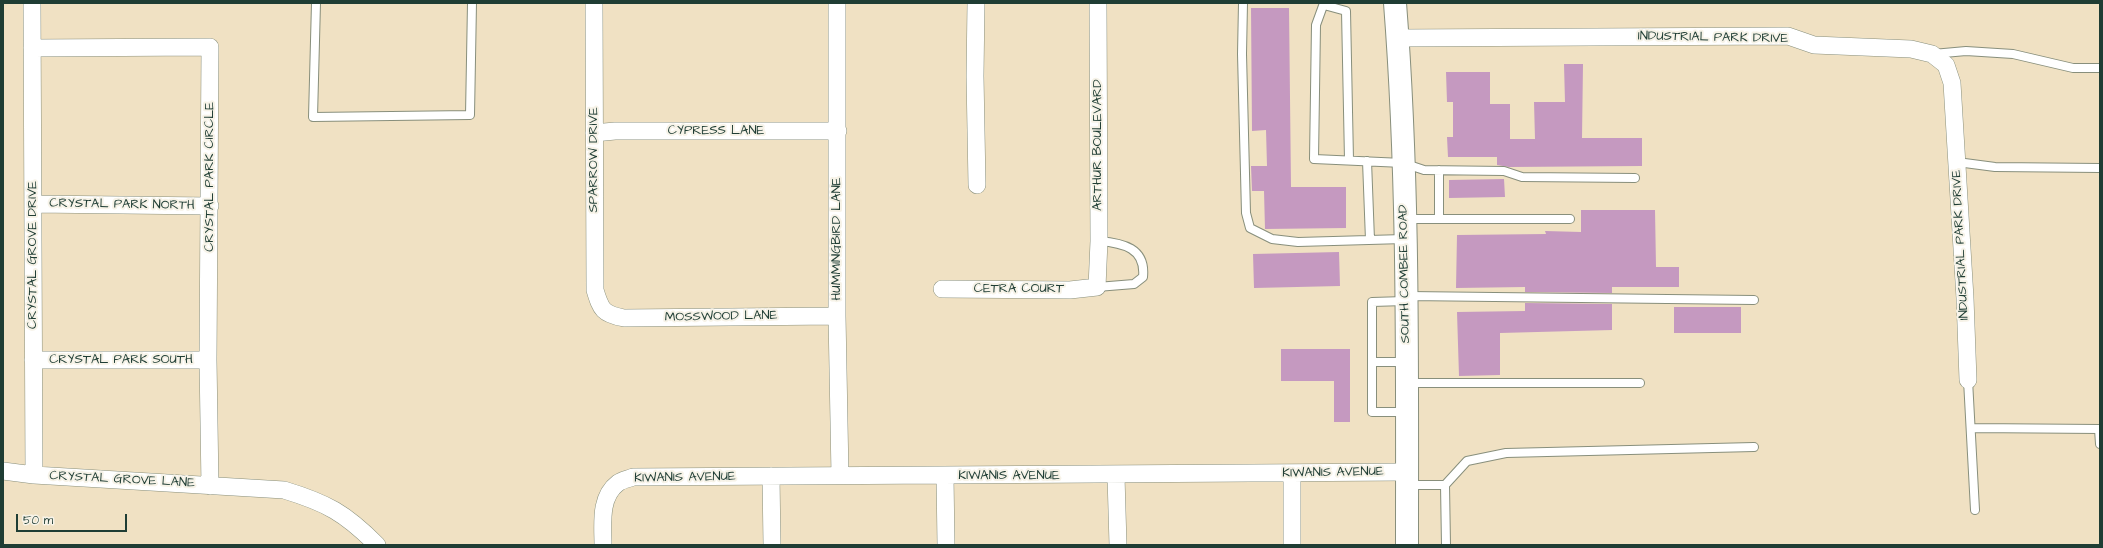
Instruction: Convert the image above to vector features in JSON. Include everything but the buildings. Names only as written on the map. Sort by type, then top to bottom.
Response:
[{"type":"main road","name":"SOUTH COMBEE ROAD","points":[[1395,3],[1398,38],[1407,299],[1407,545]]},
{"type":"street","name":"CRYSTAL GROVE DRIVE","points":[[32,3],[34,475]]},
{"type":"street","name":"SPARROW DRIVE","points":[[594,3],[595,290],[600,306],[607,314]]},
{"type":"street","name":"HUMMINGBIRD LANE","points":[[838,3],[837,316],[840,475]]},
{"type":"street","points":[[976,3],[975,76],[977,185]]},
{"type":"street","name":"ARTHUR BOULEVARD","points":[[1096,287],[1098,241],[1098,3]]},
{"type":"street","name":"INDUSTRIAL PARK DRIVE","points":[[1398,38],[1788,36],[1814,45],[1911,49],[1932,54],[1946,65],[1952,83],[1968,380]]},
{"type":"street","name":"CRYSTAL PARK CIRCLE","points":[[32,48],[210,47],[208,360],[210,486]]},
{"type":"street","name":"CYPRESS LANE","points":[[594,134],[615,131],[838,131]]},
{"type":"street","name":"CRYSTAL PARK NORTH","points":[[33,204],[210,206]]},
{"type":"street","name":"CETRA COURT","points":[[942,289],[1070,290],[1096,287]]},
{"type":"street","name":"MOSSWOOD LANE","points":[[607,314],[624,318],[837,316]]},
{"type":"street","name":"CRYSTAL PARK SOUTH","points":[[33,360],[208,360]]},
{"type":"street","points":[[3,471],[34,475]]},
{"type":"street","points":[[1292,473],[1292,545]]},
{"type":"street","name":"KIWANIS AVENUE","points":[[603,545],[603,508],[608,495],[618,483],[633,477],[840,475],[1116,476],[1292,473],[1406,479]]},
{"type":"street","name":"CRYSTAL GROVE LANE","points":[[34,475],[210,486]]},
{"type":"street","points":[[771,476],[772,545]]},
{"type":"street","points":[[945,476],[946,545]]},
{"type":"street","points":[[1116,476],[1118,545]]},
{"type":"street","points":[[210,486],[284,490],[317,500],[346,516],[377,545]]},
{"type":"lane","points":[[316,3],[313,118],[470,114],[472,3]]},
{"type":"lane","points":[[1243,3],[1242,54],[1246,213],[1250,228],[1272,239],[1298,242],[1370,240],[1439,219],[1570,219]]},
{"type":"lane","points":[[1349,160],[1346,11],[1324,4],[1316,25],[1314,158],[1367,162],[1403,163],[1424,170],[1504,171],[1522,177],[1635,178]]},
{"type":"lane","points":[[1932,54],[1966,51],[2013,54],[2073,68],[2100,68]]},
{"type":"lane","points":[[1367,162],[1370,240]]},
{"type":"lane","points":[[1957,162],[1995,167],[2100,168]]},
{"type":"lane","points":[[1439,170],[1439,219]]},
{"type":"lane","points":[[1096,287],[1134,284],[1143,278],[1144,265],[1138,256],[1128,247],[1120,243],[1098,241]]},
{"type":"lane","points":[[1406,412],[1372,412],[1372,302],[1407,299],[1754,300]]},
{"type":"lane","points":[[1372,362],[1407,362]]},
{"type":"lane","points":[[1968,380],[1974,510]]},
{"type":"lane","points":[[1407,383],[1640,383]]},
{"type":"lane","points":[[1971,428],[2100,429],[2100,444]]},
{"type":"lane","points":[[1446,545],[1446,485],[1467,461],[1506,453],[1754,447]]},
{"type":"lane","points":[[1406,479],[1446,485]]}]
